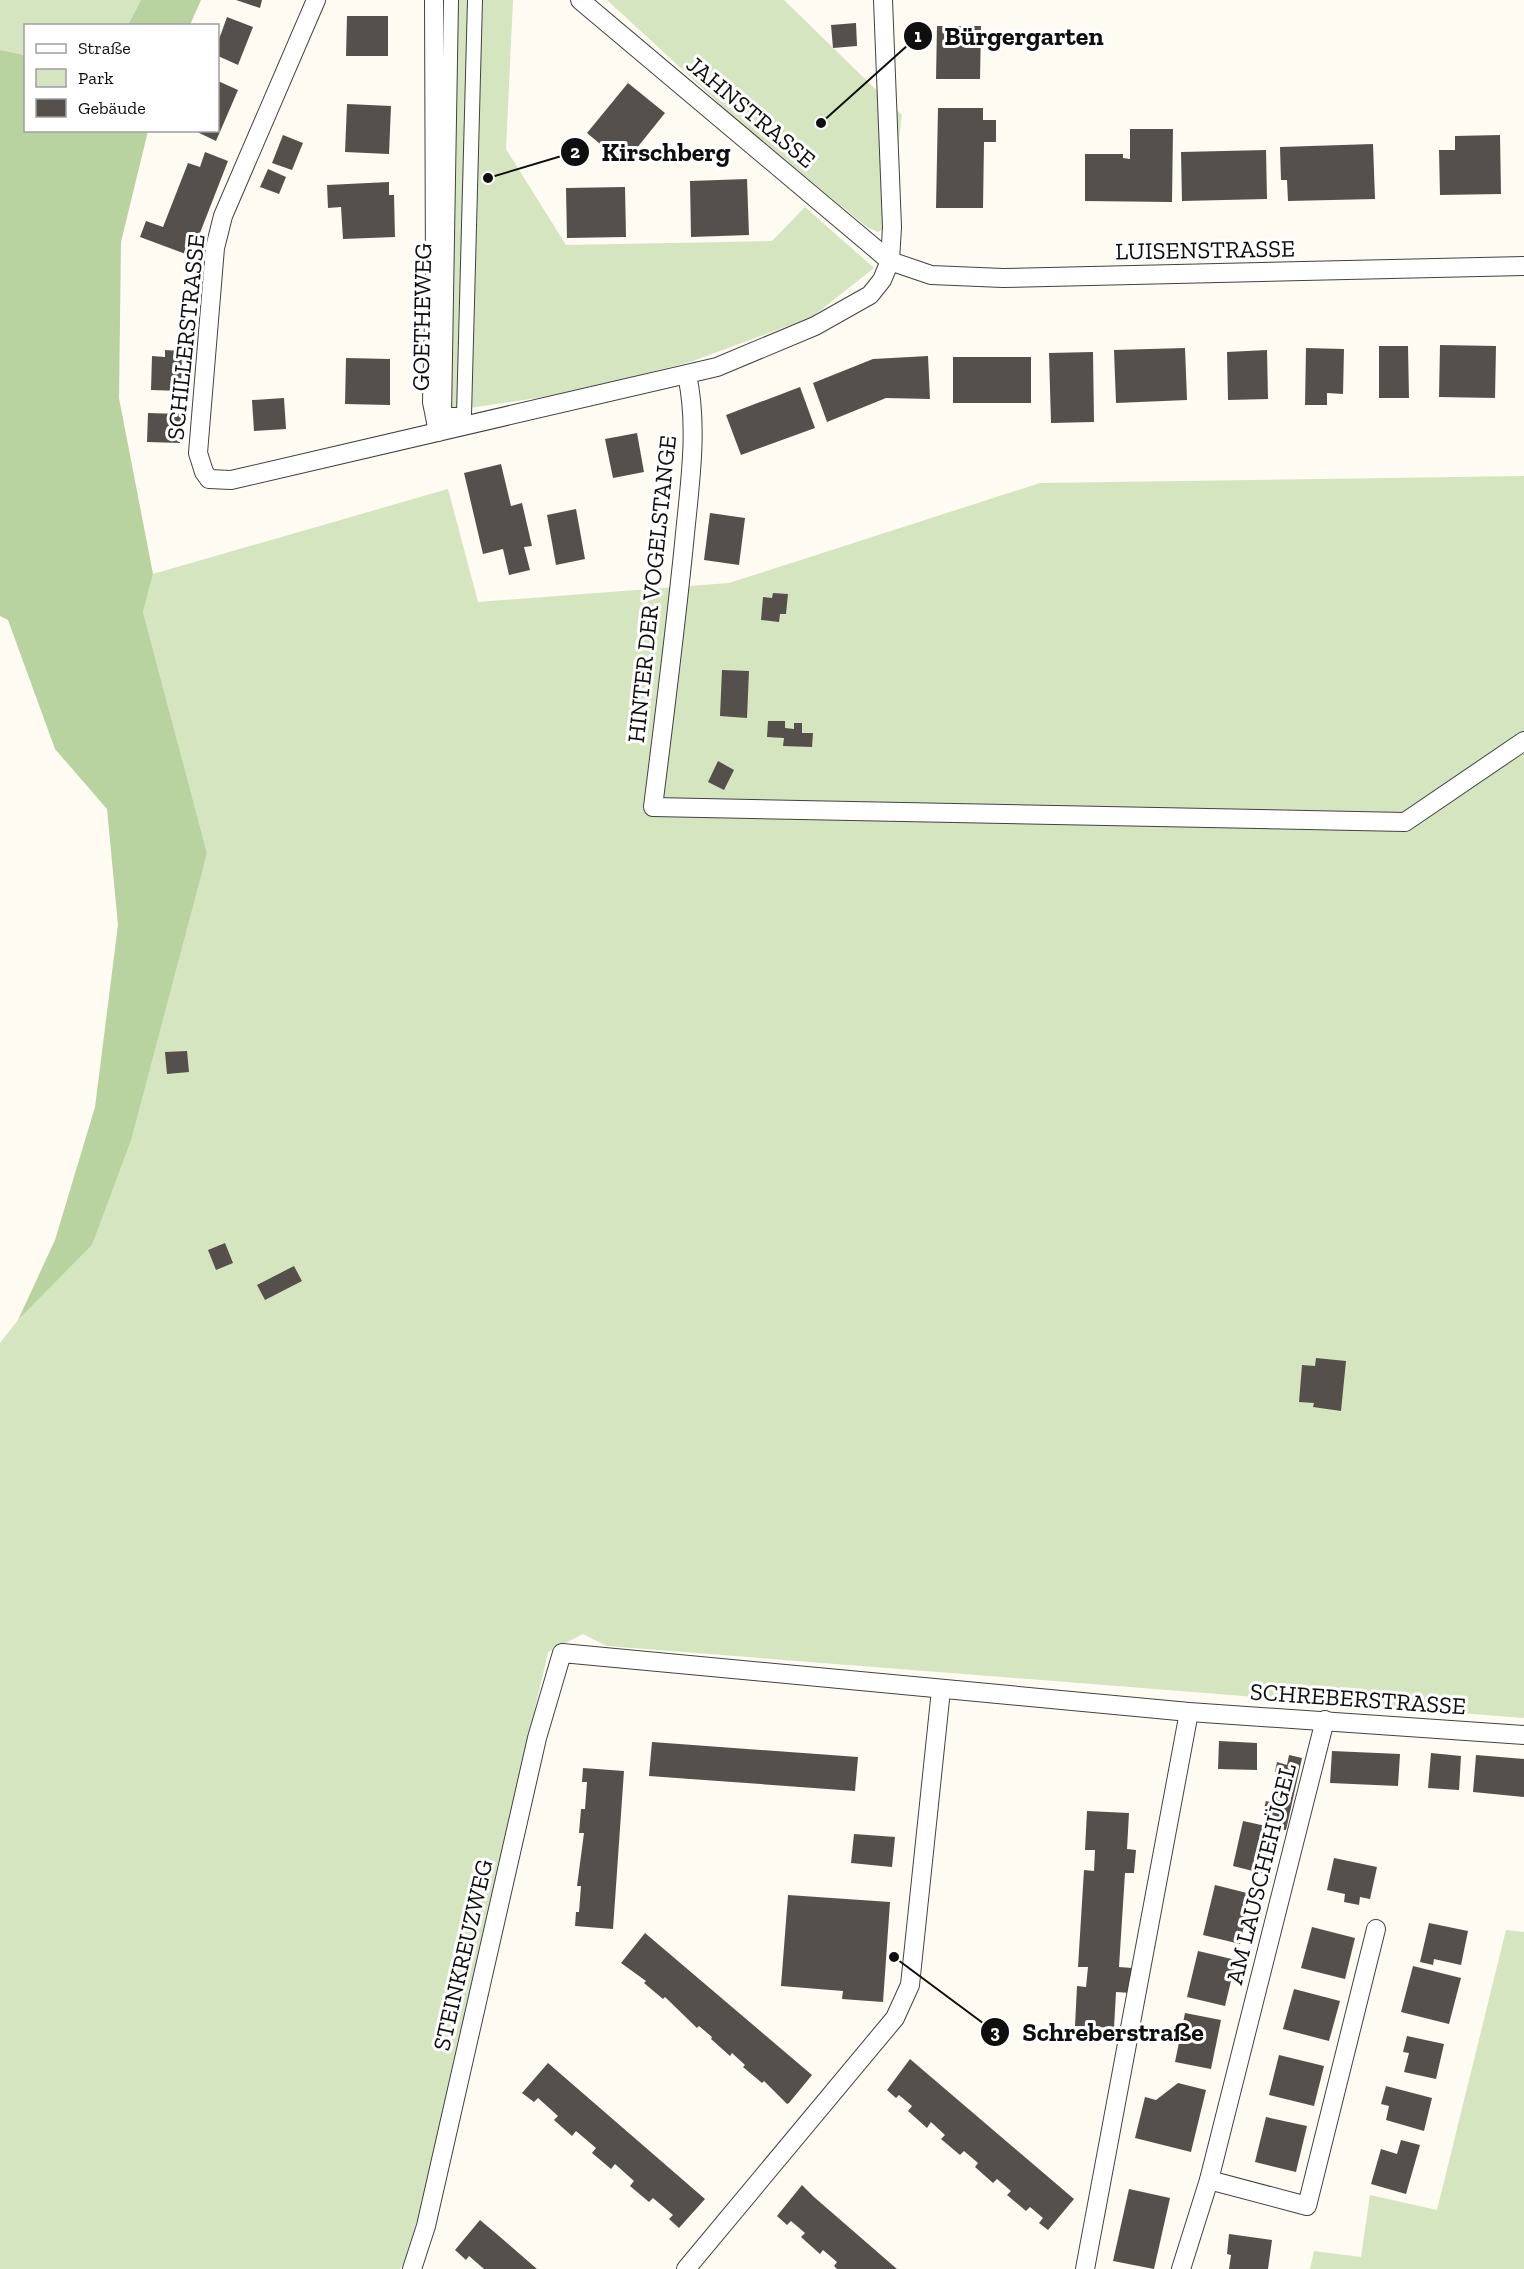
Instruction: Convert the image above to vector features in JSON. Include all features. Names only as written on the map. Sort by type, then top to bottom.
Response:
[{"type":"street","name":"SCHILLERSTRASSE","points":[[316,0],[223,216],[214,248],[198,453],[204,472],[209,479],[231,480],[438,432]]},
{"type":"street","name":"GOETHEWEG","points":[[434,0],[435,277],[432,402],[438,432]]},
{"type":"street","name":"GOETHEWEG","points":[[450,0],[444,415],[454,416],[464,415],[476,0]]},
{"type":"street","name":"JAHNSTRASSE","points":[[580,0],[890,261]]},
{"type":"street","points":[[438,432],[717,367],[773,345],[870,295],[882,280],[890,261],[892,200],[883,0]]},
{"type":"street","name":"LUISENSTRASSE","points":[[890,261],[932,275],[965,278],[1524,266]]},
{"type":"street","name":"HINTER DER VOGELSTANGE","points":[[687,375],[692,400],[690,480],[675,637],[653,807],[1406,822],[1524,741]]},
{"type":"street","name":"SCHREBERSTRASSE","points":[[562,1653],[1189,1712],[1524,1735]]},
{"type":"street","name":"STEINKREUZWEG","points":[[412,2269],[426,2226],[537,1738],[562,1653]]},
{"type":"street","points":[[686,2269],[895,2018],[910,1985],[941,1690]]},
{"type":"street","points":[[1085,2269],[1189,1712]]},
{"type":"street","name":"AM LAUSCHEHÜGEL","points":[[1181,2269],[1209,2180],[1325,1720]]},
{"type":"street","points":[[1209,2180],[1307,2206],[1376,1929]]},
{"type":"green space","points":[[0,0],[141,0],[129,24],[24,24],[24,55],[0,50]]},
{"type":"green space","points":[[141,0],[201,0],[190,24],[129,24]]},
{"type":"green space","points":[[453,0],[513,0],[506,149],[566,245],[772,241],[805,207],[874,268],[812,317],[690,362],[564,394],[449,411]]},
{"type":"green space","points":[[607,0],[784,0],[902,115],[887,228],[878,232],[867,227],[748,130]]},
{"type":"green space","points":[[0,50],[24,55],[24,132],[148,132],[121,242],[119,398],[153,574],[143,612],[207,853],[131,1140],[92,1245],[18,1320],[55,1240],[95,1107],[118,925],[107,809],[55,749],[8,620],[0,616]]},
{"type":"green space","points":[[1524,476],[1524,1718],[607,1646],[583,1634],[548,1652],[420,2211],[404,2263],[400,2269],[0,2269],[0,1343],[18,1320],[92,1245],[207,853],[143,612],[153,574],[448,489],[478,602],[729,583],[1040,483]]},
{"type":"green space","points":[[1506,1930],[1524,1932],[1524,2269],[1310,2269],[1314,2251],[1361,2257],[1370,2195],[1437,2210]]},
{"type":"building","points":[[236,0],[262,0],[260,8]]},
{"type":"building","points":[[347,16],[388,16],[388,56],[346,56]]},
{"type":"building","points":[[227,17],[253,27],[238,65],[219,56],[219,39]]},
{"type":"building","points":[[856,23],[857,46],[833,48],[831,25]]},
{"type":"building","points":[[937,26],[981,26],[980,79],[936,79]]},
{"type":"building","points":[[219,81],[238,90],[216,141],[197,132],[219,132]]},
{"type":"building","points":[[628,83],[665,113],[624,164],[587,133]]},
{"type":"building","points":[[347,104],[391,106],[389,154],[345,152]]},
{"type":"building","points":[[938,108],[983,108],[983,120],[996,120],[996,142],[984,142],[983,208],[936,208]]},
{"type":"building","points":[[1130,129],[1173,129],[1172,202],[1085,201],[1085,154],[1123,154],[1123,158],[1130,159]]},
{"type":"building","points":[[283,135],[303,143],[292,170],[272,163]]},
{"type":"building","points":[[1500,135],[1501,194],[1440,195],[1439,150],[1455,150],[1455,136]]},
{"type":"building","points":[[1373,144],[1375,199],[1288,201],[1287,180],[1281,180],[1280,147]]},
{"type":"building","points":[[1266,150],[1267,199],[1182,201],[1181,152]]},
{"type":"building","points":[[205,152],[228,161],[191,256],[140,237],[146,221],[163,227],[188,163],[200,167]]},
{"type":"building","points":[[268,169],[286,177],[279,194],[260,187]]},
{"type":"building","points":[[747,179],[749,235],[691,237],[690,181]]},
{"type":"building","points":[[389,182],[389,195],[394,195],[395,237],[343,239],[341,207],[328,208],[327,185]]},
{"type":"building","points":[[625,187],[626,237],[567,238],[566,188]]},
{"type":"building","points":[[1440,345],[1496,346],[1495,398],[1439,397]]},
{"type":"building","points":[[1379,346],[1408,346],[1409,398],[1379,398]]},
{"type":"building","points":[[1185,348],[1187,400],[1116,403],[1114,350]]},
{"type":"building","points":[[1306,348],[1344,349],[1343,394],[1327,393],[1327,405],[1305,405]]},
{"type":"building","points":[[165,350],[182,351],[181,391],[151,390],[152,356],[165,357]]},
{"type":"building","points":[[1267,350],[1268,399],[1228,400],[1227,352]]},
{"type":"building","points":[[1093,352],[1094,422],[1051,423],[1049,353]]},
{"type":"building","points":[[928,356],[930,399],[886,398],[827,422],[813,383],[873,359]]},
{"type":"building","points":[[953,357],[1031,357],[1031,403],[953,403]]},
{"type":"building","points":[[346,358],[390,359],[390,405],[345,404]]},
{"type":"building","points":[[800,387],[815,428],[741,455],[726,415]]},
{"type":"building","points":[[284,398],[286,429],[254,431],[252,400]]},
{"type":"building","points":[[148,413],[181,414],[180,443],[147,442]]},
{"type":"building","points":[[637,433],[644,472],[613,478],[605,439]]},
{"type":"building","points":[[501,464],[511,506],[522,503],[532,546],[524,547],[530,570],[509,575],[503,549],[483,554],[464,473]]},
{"type":"building","points":[[576,509],[585,559],[556,565],[547,515]]},
{"type":"building","points":[[710,513],[745,518],[739,565],[704,560]]},
{"type":"building","points":[[773,593],[788,594],[786,614],[780,614],[779,622],[761,620],[763,597],[772,598]]},
{"type":"building","points":[[722,670],[749,671],[747,718],[720,716]]},
{"type":"building","points":[[768,721],[785,721],[785,728],[794,729],[794,723],[802,723],[802,733],[813,733],[812,747],[783,746],[784,738],[767,737]]},
{"type":"building","points":[[718,761],[734,770],[724,790],[708,782]]},
{"type":"building","points":[[187,1051],[189,1072],[167,1074],[165,1052]]},
{"type":"building","points":[[225,1243],[233,1263],[216,1270],[208,1250]]},
{"type":"building","points":[[294,1266],[302,1281],[265,1300],[257,1285]]},
{"type":"building","points":[[1316,1358],[1346,1361],[1341,1411],[1313,1407],[1314,1403],[1299,1402],[1302,1365],[1315,1366]]},
{"type":"building","points":[[1219,1741],[1257,1743],[1257,1770],[1218,1769]]},
{"type":"building","points":[[652,1742],[858,1757],[855,1791],[649,1776]]},
{"type":"building","points":[[1332,1751],[1400,1754],[1398,1786],[1330,1783]]},
{"type":"building","points":[[1431,1753],[1461,1756],[1459,1790],[1428,1788]]},
{"type":"building","points":[[1289,1755],[1302,1758],[1286,1830],[1279,1829],[1269,1875],[1233,1866],[1243,1821],[1266,1826],[1269,1816],[1262,1815],[1266,1801],[1274,1803],[1279,1780],[1284,1781],[1285,1774],[1275,1772],[1277,1762],[1287,1765]]},
{"type":"building","points":[[1476,1755],[1524,1759],[1524,1797],[1473,1792]]},
{"type":"building","points":[[583,1768],[624,1771],[613,1929],[575,1926],[576,1912],[579,1912],[581,1886],[577,1886],[584,1833],[579,1833],[581,1809],[585,1809],[587,1782],[582,1782]]},
{"type":"building","points":[[1087,1811],[1129,1813],[1127,1849],[1136,1850],[1134,1873],[1125,1873],[1119,1967],[1132,1968],[1131,1993],[1116,1992],[1114,2028],[1075,2026],[1077,1986],[1086,1987],[1088,1967],[1078,1967],[1084,1870],[1094,1871],[1095,1850],[1085,1850]]},
{"type":"building","points":[[854,1834],[895,1837],[892,1867],[851,1863]]},
{"type":"building","points":[[1334,1858],[1377,1867],[1370,1899],[1360,1897],[1359,1905],[1344,1902],[1345,1894],[1327,1890]]},
{"type":"building","points":[[1215,1885],[1251,1894],[1240,1944],[1203,1935]]},
{"type":"building","points":[[788,1895],[890,1902],[883,2002],[842,1999],[843,1991],[781,1986]]},
{"type":"building","points":[[1429,1923],[1468,1931],[1461,1965],[1434,1959],[1433,1965],[1420,1962]]},
{"type":"building","points":[[1312,1927],[1355,1938],[1345,1979],[1301,1968]]},
{"type":"building","points":[[645,1933],[812,2075],[789,2103],[787,2104],[764,2081],[762,2083],[743,2067],[745,2065],[732,2053],[730,2056],[699,2026],[697,2028],[665,1997],[663,1999],[644,1983],[646,1981],[621,1963]]},
{"type":"building","points":[[1198,1951],[1236,1960],[1225,2006],[1187,1997]]},
{"type":"building","points":[[1413,1966],[1461,1978],[1449,2024],[1401,2012]]},
{"type":"building","points":[[1294,1989],[1340,2001],[1329,2041],[1283,2029]]},
{"type":"building","points":[[1185,2013],[1221,2020],[1211,2069],[1175,2062]]},
{"type":"building","points":[[1407,2036],[1444,2044],[1436,2079],[1404,2072],[1409,2053],[1403,2052]]},
{"type":"building","points":[[1279,2055],[1324,2066],[1314,2106],[1269,2095]]},
{"type":"building","points":[[910,2059],[1074,2199],[1048,2230],[1039,2223],[1043,2218],[1030,2207],[1026,2211],[1007,2195],[1011,2191],[997,2179],[993,2183],[975,2167],[978,2163],[964,2151],[960,2155],[941,2139],[945,2135],[931,2122],[927,2128],[908,2111],[912,2106],[899,2095],[896,2098],[887,2090]]},
{"type":"building","points":[[548,2063],[705,2199],[679,2228],[669,2219],[673,2215],[653,2198],[649,2202],[630,2186],[634,2181],[615,2164],[611,2169],[592,2153],[596,2148],[576,2131],[572,2136],[554,2120],[558,2116],[538,2098],[534,2102],[522,2093]]},
{"type":"building","points":[[1178,2083],[1206,2090],[1191,2152],[1135,2138],[1145,2097],[1156,2100]]},
{"type":"building","points":[[1386,2086],[1432,2098],[1424,2131],[1386,2120],[1389,2106],[1381,2104]]},
{"type":"building","points":[[1266,2117],[1307,2126],[1296,2172],[1255,2162]]},
{"type":"building","points":[[1401,2140],[1420,2145],[1406,2194],[1371,2184],[1381,2149],[1397,2154]]},
{"type":"building","points":[[802,2185],[897,2269],[837,2269],[834,2266],[837,2262],[823,2250],[820,2254],[801,2237],[805,2233],[791,2221],[787,2225],[777,2216]]},
{"type":"building","points":[[1129,2189],[1170,2198],[1154,2269],[1113,2261]]},
{"type":"building","points":[[480,2220],[537,2269],[484,2269],[469,2256],[466,2260],[455,2250]]},
{"type":"building","points":[[1229,2234],[1272,2240],[1268,2269],[1229,2269],[1231,2255],[1227,2254]]},
{"type":"place","name":"Bürgergarten","points":[[821,123]]},
{"type":"place","name":"Kirschberg","points":[[488,178]]},
{"type":"place","name":"Schreberstraße","points":[[894,1957]]}]
